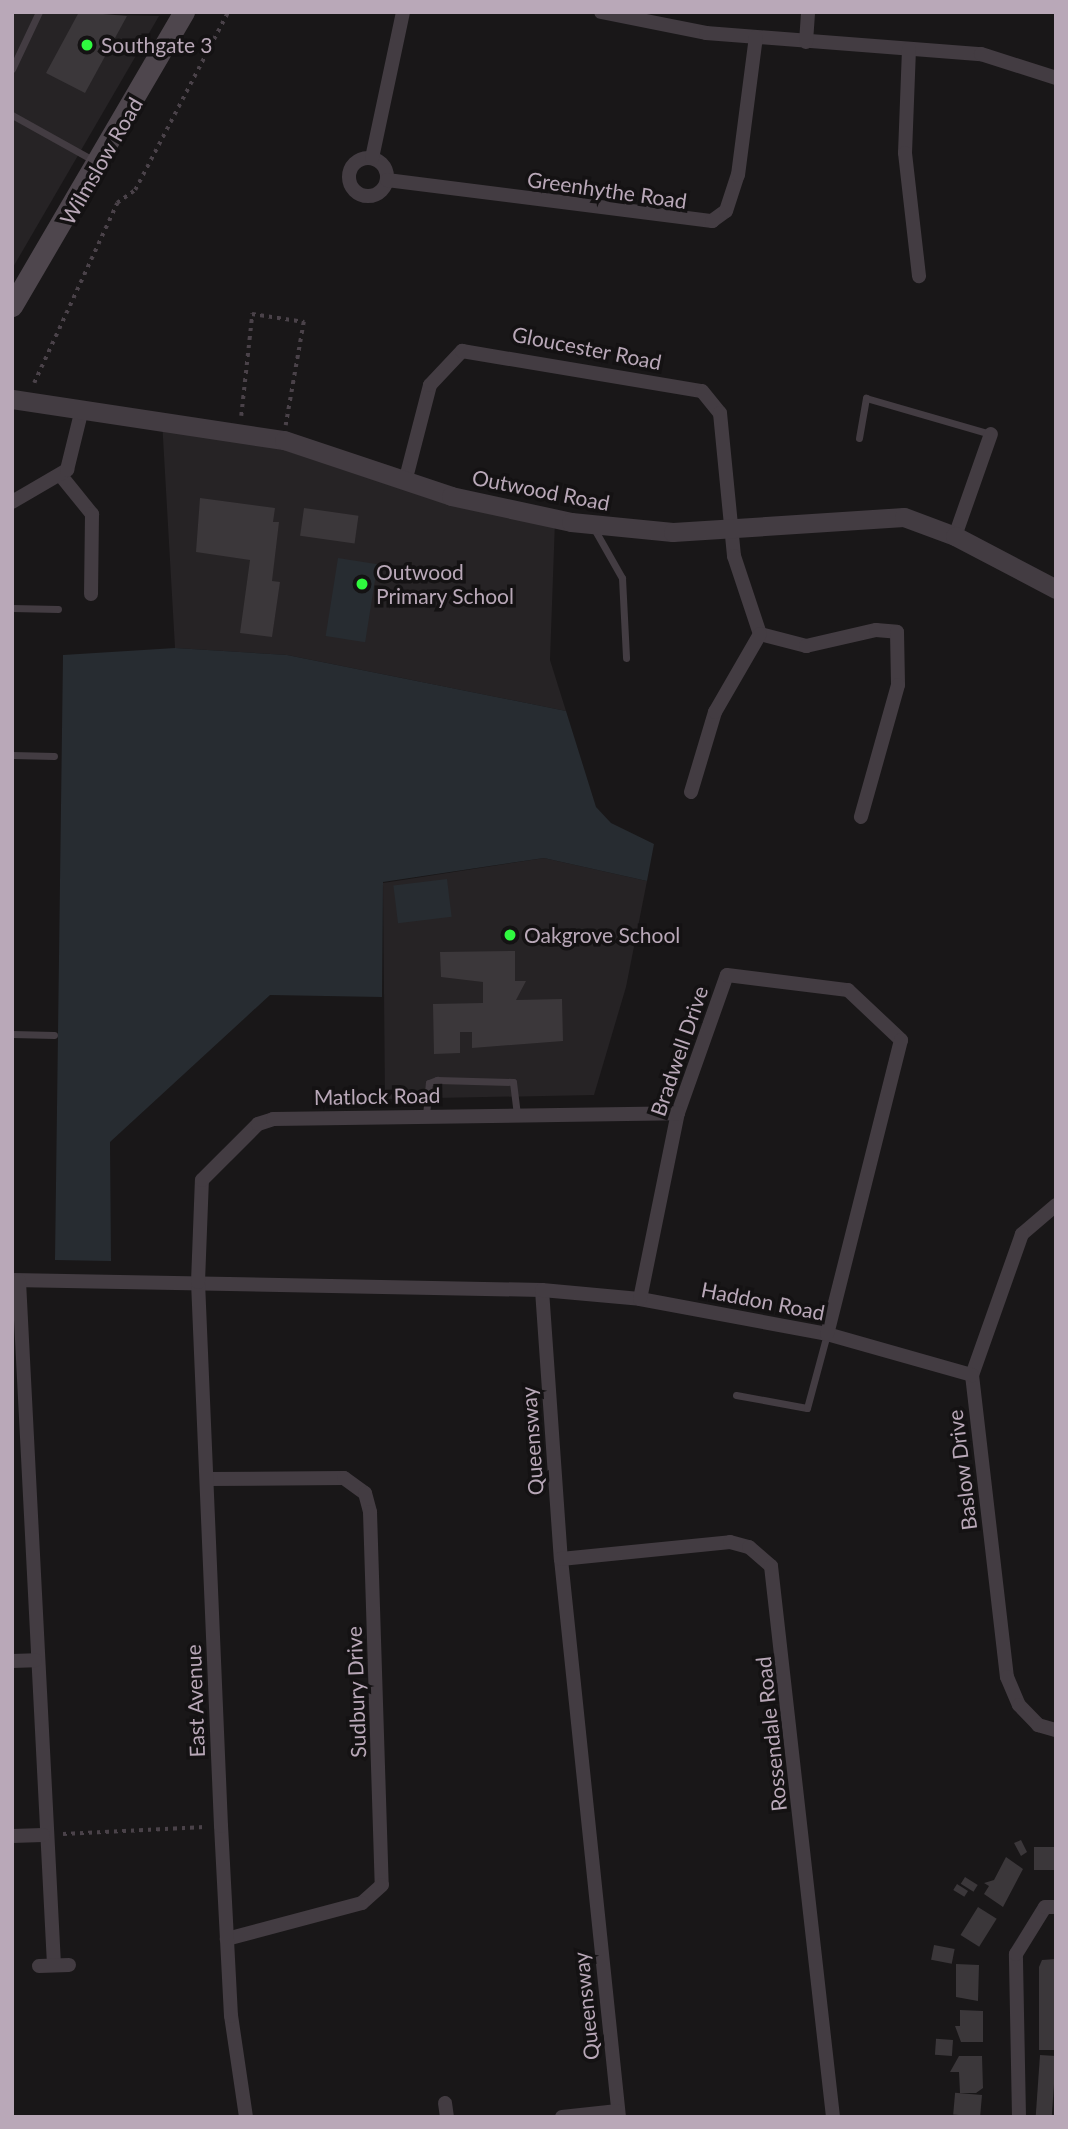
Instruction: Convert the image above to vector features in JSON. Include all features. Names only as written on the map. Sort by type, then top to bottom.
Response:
[{"type":"main road","name":"Wilmslow Road","points":[[13,303],[100,164],[184,12]]},
{"type":"street","points":[[372,158],[403,12]]},
{"type":"street","points":[[601,12],[756,37],[981,54],[1056,78]]},
{"type":"street","points":[[806,41],[808,12]]},
{"type":"street","name":"Greenhythe Road","points":[[387,180],[712,221],[726,211],[738,175],[756,37]]},
{"type":"street","points":[[909,49],[905,153],[919,276]]},
{"type":"street","points":[[372,158],[384,166],[387,180],[376,194],[365,196],[351,186],[354,163],[372,158]]},
{"type":"street","name":"Gloucester Road","points":[[406,478],[438,370],[462,351],[480,349],[702,391],[720,413],[739,583],[760,634]]},
{"type":"street","name":"Outwood Road","points":[[20,400],[239,431],[284,440],[498,508],[592,524],[732,529],[891,516],[955,536],[1056,589]]},
{"type":"street","points":[[12,502],[62,477],[71,464],[82,409]]},
{"type":"street","points":[[955,536],[991,434]]},
{"type":"street","points":[[62,477],[92,514],[91,594]]},
{"type":"street","points":[[691,792],[715,712],[760,634],[806,646],[876,630],[897,632],[898,685],[861,817]]},
{"type":"street","name":"Bradwell Drive","points":[[640,1299],[678,1113],[727,975],[848,990],[901,1040],[827,1334]]},
{"type":"street","name":"Matlock Road","points":[[198,1282],[202,1180],[258,1124],[517,1113],[678,1113]]},
{"type":"street","name":"Baslow Drive","points":[[1056,1205],[1022,1234],[972,1375],[1007,1677],[1019,1705],[1038,1726],[1056,1730]]},
{"type":"street","points":[[54,1965],[43,1835],[16,1281],[198,1282],[542,1290]]},
{"type":"street","name":"East Avenue","points":[[198,1282],[227,1939],[246,2117]]},
{"type":"street","name":"Haddon Road","points":[[542,1290],[640,1299],[827,1334],[972,1375]]},
{"type":"street","name":"Queensway","points":[[542,1290],[561,1559],[618,2114]]},
{"type":"street","name":"Sudbury Drive","points":[[207,1479],[344,1478],[365,1493],[370,1512],[382,1885],[362,1903],[227,1939]]},
{"type":"street","name":"Rossendale Road","points":[[561,1559],[730,1542],[749,1546],[771,1566],[833,2117]]},
{"type":"street","points":[[12,1661],[34,1660]]},
{"type":"street","points":[[12,1836],[43,1835]]},
{"type":"street","points":[[1019,2117],[1016,1954],[1045,1907],[1056,1907]]},
{"type":"street","points":[[562,2117],[618,2114]]},
{"type":"lane","points":[[12,69],[39,12]]},
{"type":"lane","points":[[12,115],[100,164]]},
{"type":"lane","points":[[859,438],[866,398],[991,434]]},
{"type":"lane","points":[[592,524],[622,578],[626,658]]},
{"type":"lane","points":[[12,608],[58,609]]},
{"type":"lane","points":[[12,755],[54,756]]},
{"type":"lane","points":[[12,1034],[54,1035]]},
{"type":"lane","points":[[426,1117],[429,1083],[437,1080],[494,1078],[513,1082],[517,1113]]},
{"type":"lane","points":[[736,1395],[807,1408],[827,1334]]},
{"type":"path","points":[[20,400],[117,203],[135,190],[228,12]]},
{"type":"path","points":[[239,431],[253,314],[304,322],[284,440]]},
{"type":"path","points":[[43,1835],[221,1826]]},
{"type":"shaded area","points":[[12,12],[159,16],[12,269]]},
{"type":"shaded area","name":"Outwood Primary School","points":[[162,420],[269,438],[555,521],[550,660],[566,711],[287,655],[175,648]]},
{"type":"shaded area","points":[[338,558],[378,564],[365,642],[326,636]]},
{"type":"shaded area","points":[[175,648],[287,655],[566,711],[596,807],[611,823],[654,844],[647,881],[544,858],[383,882],[382,997],[270,995],[110,1142],[111,1261],[55,1260],[63,655]]},
{"type":"shaded area","name":"Oakgrove School","points":[[544,858],[647,881],[626,987],[594,1095],[385,1099],[383,883]]},
{"type":"shaded area","points":[[447,879],[452,917],[398,923],[393,886]]},
{"type":"building","name":"Southgate 3","points":[[79,12],[127,16],[85,93],[46,73]]},
{"type":"building","points":[[200,498],[275,508],[273,522],[279,522],[272,581],[280,582],[272,637],[240,633],[250,560],[196,552]]},
{"type":"building","points":[[304,508],[358,516],[355,543],[300,536]]},
{"type":"building","points":[[515,951],[515,981],[526,981],[516,1000],[562,999],[563,1041],[472,1048],[472,1032],[460,1032],[460,1053],[434,1054],[433,1004],[483,1003],[483,982],[441,977],[440,952]]},
{"type":"building","points":[[1021,1840],[1027,1852],[1021,1856],[1014,1843]]},
{"type":"building","points":[[1034,1847],[1056,1847],[1056,1870],[1034,1870]]},
{"type":"building","points":[[1006,1857],[1023,1869],[1003,1907],[984,1894],[989,1886],[984,1883],[994,1880]]},
{"type":"building","points":[[965,1877],[978,1885],[973,1892],[961,1884]]},
{"type":"building","points":[[957,1884],[968,1891],[964,1897],[953,1890]]},
{"type":"building","points":[[978,1907],[997,1919],[979,1947],[961,1935]]},
{"type":"building","points":[[934,1945],[955,1949],[952,1964],[931,1960]]},
{"type":"building","points":[[1056,1959],[1056,2050],[1039,2050],[1039,1967],[1042,1960]]},
{"type":"building","points":[[956,1964],[979,1965],[978,2001],[956,1997]]},
{"type":"building","points":[[960,2010],[983,2011],[983,2042],[961,2042],[955,2026],[960,2026]]},
{"type":"building","points":[[936,2039],[953,2040],[952,2056],[935,2055]]},
{"type":"building","points":[[1040,2055],[1056,2056],[1052,2117],[1036,2117]]},
{"type":"building","points":[[959,2056],[982,2056],[983,2088],[976,2093],[960,2093],[959,2072],[950,2072]]},
{"type":"building","points":[[955,2093],[982,2095],[980,2117],[953,2115]]},
{"type":"place","name":"Southgate 3","points":[[87,45]]},
{"type":"place","name":"Outwood Primary School","points":[[362,584]]},
{"type":"place","name":"Oakgrove School","points":[[510,935]]}]
